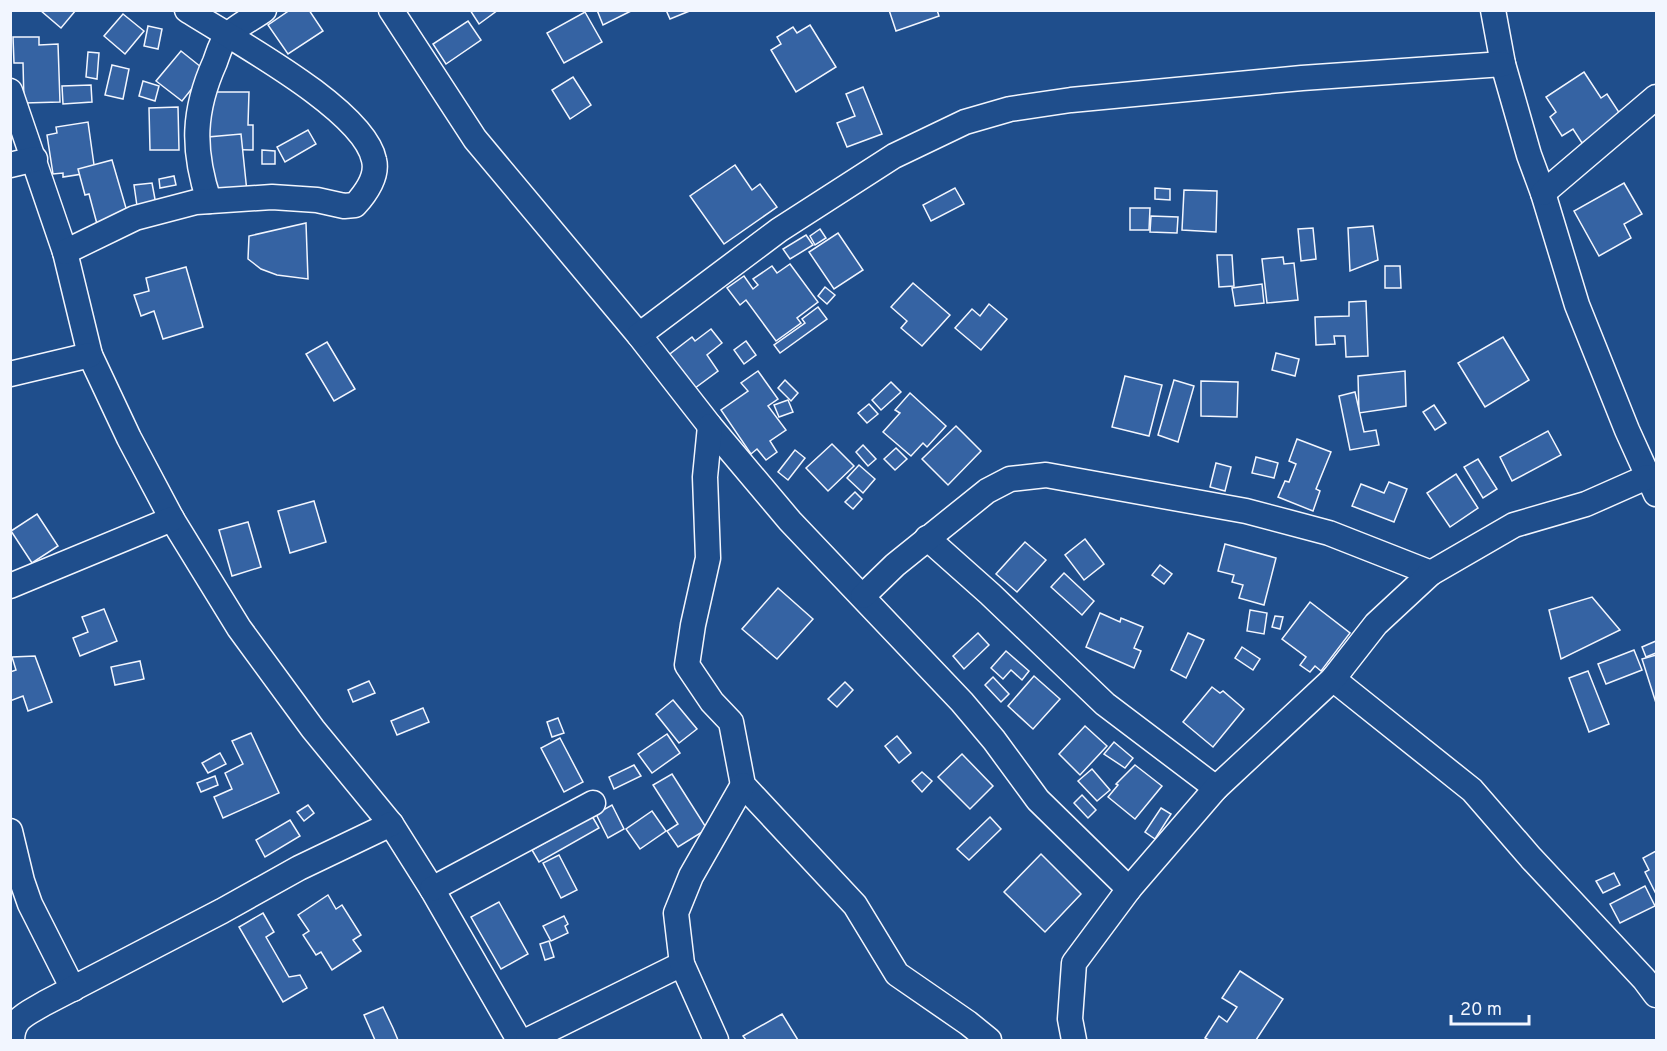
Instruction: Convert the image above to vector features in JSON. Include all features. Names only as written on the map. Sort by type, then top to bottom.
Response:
[{"type":"street","points":[[65,252],[135,218],[209,201],[272,197],[317,200],[355,206],[364,195],[374,175],[375,162],[369,145],[336,108],[267,59],[187,10]]},
{"type":"street","points":[[209,201],[200,164],[196,124],[206,82],[227,36],[264,10]]},
{"type":"street","points":[[391,10],[475,139],[639,336],[710,426],[790,521],[962,702],[994,740],[1038,800],[1129,889]]},
{"type":"street","points":[[1074,1041],[1070,1019],[1074,963],[1129,889],[1216,788],[1333,679],[1376,624],[1431,573],[1514,525],[1652,486],[1577,305],[1529,155],[1503,64],[1493,10]]},
{"type":"street","points":[[639,336],[779,230],[894,156],[965,122],[1010,109],[1071,100],[1302,78],[1503,64]]},
{"type":"street","points":[[10,91],[65,252],[90,355],[171,519],[239,628],[313,729],[391,824],[432,889],[519,1041]]},
{"type":"street","points":[[1543,193],[1656,97]]},
{"type":"street","points":[[10,165],[35,159]]},
{"type":"street","points":[[10,374],[90,355]]},
{"type":"street","points":[[710,426],[705,477],[708,558],[687,665],[712,702],[731,722],[743,785],[855,905],[897,974],[968,1023],[989,1041]]},
{"type":"street","points":[[863,596],[927,538],[987,491],[1010,479],[1046,475],[1246,511],[1329,533],[1431,573]]},
{"type":"street","points":[[10,586],[171,519]]},
{"type":"street","points":[[927,538],[990,594],[1105,704],[1216,788]]},
{"type":"street","points":[[1333,679],[1472,790],[1656,995]]},
{"type":"street","points":[[716,1041],[682,964],[676,913],[691,876],[743,785]]},
{"type":"street","points":[[432,889],[593,803]]},
{"type":"street","points":[[12,1041],[18,1020],[72,988],[222,911],[299,868],[391,824]]},
{"type":"street","points":[[10,831],[30,904],[72,988]]},
{"type":"street","points":[[528,1041],[682,964]]},
{"type":"building","points":[[40,10],[76,10],[61,28]]},
{"type":"building","points":[[290,10],[309,10],[323,31],[288,54],[268,25]]},
{"type":"building","points":[[470,10],[498,10],[479,24]]},
{"type":"building","points":[[597,10],[633,10],[603,25]]},
{"type":"building","points":[[666,10],[692,10],[670,19]]},
{"type":"building","points":[[889,10],[937,10],[939,16],[896,31]]},
{"type":"building","points":[[585,12],[602,42],[564,63],[547,33]]},
{"type":"building","points":[[123,14],[144,31],[125,54],[104,36]]},
{"type":"building","points":[[468,21],[481,40],[446,64],[433,44]]},
{"type":"building","points":[[810,25],[836,67],[796,92],[771,50],[781,44],[777,37],[793,27],[797,33]]},
{"type":"building","points":[[148,26],[162,29],[158,49],[144,46]]},
{"type":"building","points":[[13,37],[39,37],[39,45],[58,44],[60,102],[24,103],[23,63],[14,63]]},
{"type":"building","points":[[181,51],[206,71],[182,101],[156,81]]},
{"type":"building","points":[[88,52],[99,53],[97,79],[86,77]]},
{"type":"building","points":[[112,65],[129,69],[123,99],[105,95]]},
{"type":"building","points":[[1584,72],[1601,98],[1607,94],[1622,117],[1582,143],[1573,129],[1562,136],[1550,117],[1556,112],[1546,97]]},
{"type":"building","points":[[573,77],[591,105],[570,119],[552,90]]},
{"type":"building","points":[[143,81],[159,86],[155,101],[139,96]]},
{"type":"building","points":[[91,85],[92,102],[63,104],[62,86]]},
{"type":"building","points":[[863,87],[882,134],[847,147],[837,123],[855,116],[846,94]]},
{"type":"building","points":[[210,92],[249,92],[248,125],[253,125],[253,150],[209,149],[203,112]]},
{"type":"building","points":[[178,107],[179,150],[150,150],[149,108]]},
{"type":"building","points":[[88,122],[95,172],[63,177],[63,173],[53,174],[47,135],[57,133],[56,127]]},
{"type":"building","points":[[308,130],[316,144],[285,162],[277,147]]},
{"type":"building","points":[[241,134],[247,192],[213,195],[208,137]]},
{"type":"building","points":[[262,150],[275,151],[275,164],[262,164]]},
{"type":"building","points":[[112,160],[128,215],[97,224],[89,194],[85,195],[78,169]]},
{"type":"building","points":[[735,165],[752,190],[760,184],[777,207],[724,244],[690,196]]},
{"type":"building","points":[[174,176],[176,185],[160,188],[159,179]]},
{"type":"building","points":[[152,183],[157,210],[138,213],[134,185]]},
{"type":"building","points":[[1624,183],[1642,214],[1624,224],[1631,238],[1599,256],[1574,211]]},
{"type":"building","points":[[955,188],[964,204],[931,221],[923,205]]},
{"type":"building","points":[[1155,188],[1170,189],[1170,200],[1155,199]]},
{"type":"building","points":[[1184,190],[1217,191],[1216,232],[1182,230]]},
{"type":"building","points":[[1130,208],[1150,208],[1149,230],[1130,230]]},
{"type":"building","points":[[1151,216],[1178,217],[1177,233],[1150,232]]},
{"type":"building","points":[[306,223],[308,279],[277,275],[261,269],[248,259],[249,236]]},
{"type":"building","points":[[1373,226],[1378,260],[1350,271],[1348,228]]},
{"type":"building","points":[[1313,228],[1316,259],[1301,261],[1298,229]]},
{"type":"building","points":[[820,229],[826,238],[815,245],[810,236]]},
{"type":"building","points":[[838,233],[863,270],[834,289],[809,252]]},
{"type":"building","points":[[806,235],[813,245],[790,259],[783,249]]},
{"type":"building","points":[[1217,255],[1232,255],[1234,286],[1219,287]]},
{"type":"building","points":[[1283,257],[1284,264],[1294,263],[1298,300],[1267,303],[1262,259]]},
{"type":"building","points":[[790,264],[818,302],[797,318],[801,323],[776,341],[746,300],[740,305],[727,288],[744,276],[753,289],[758,285],[753,279],[772,266],[777,273]]},
{"type":"building","points":[[1385,266],[1400,266],[1401,288],[1385,288]]},
{"type":"building","points":[[186,267],[203,327],[163,339],[154,311],[141,316],[134,295],[149,291],[146,278]]},
{"type":"building","points":[[913,283],[950,315],[922,346],[901,328],[907,321],[891,307]]},
{"type":"building","points":[[1262,284],[1264,303],[1235,306],[1232,288]]},
{"type":"building","points":[[825,287],[835,295],[827,304],[818,296]]},
{"type":"building","points":[[1366,301],[1368,356],[1346,357],[1345,336],[1334,336],[1335,344],[1316,345],[1315,317],[1349,316],[1349,302]]},
{"type":"building","points":[[989,304],[1007,319],[981,350],[955,328],[972,309],[980,316]]},
{"type":"building","points":[[818,307],[827,319],[780,353],[774,345],[805,323],[802,319]]},
{"type":"building","points":[[711,329],[722,343],[707,355],[718,371],[691,391],[666,357],[692,337],[695,341]]},
{"type":"building","points":[[1503,337],[1529,380],[1485,407],[1458,363]]},
{"type":"building","points":[[746,341],[756,355],[744,364],[734,350]]},
{"type":"building","points":[[327,342],[355,389],[334,401],[306,354]]},
{"type":"building","points":[[1276,353],[1299,359],[1295,376],[1272,370]]},
{"type":"building","points":[[758,371],[778,399],[768,406],[786,430],[770,441],[777,452],[766,460],[757,449],[751,454],[721,410],[748,391],[741,383]]},
{"type":"building","points":[[1405,371],[1406,406],[1359,413],[1358,376]]},
{"type":"building","points":[[1125,376],[1162,385],[1149,436],[1112,427]]},
{"type":"building","points":[[785,380],[798,393],[791,401],[778,388]]},
{"type":"building","points":[[1174,380],[1194,386],[1178,442],[1158,435]]},
{"type":"building","points":[[1201,381],[1238,382],[1237,417],[1201,416]]},
{"type":"building","points":[[891,382],[901,392],[881,410],[872,400]]},
{"type":"building","points":[[1355,392],[1364,432],[1376,430],[1379,445],[1350,450],[1339,396]]},
{"type":"building","points":[[910,393],[946,426],[927,447],[923,443],[911,456],[883,432],[900,413],[895,410]]},
{"type":"building","points":[[788,400],[793,412],[779,417],[774,405]]},
{"type":"building","points":[[869,404],[878,414],[867,423],[858,413]]},
{"type":"building","points":[[1434,405],[1446,423],[1435,430],[1423,412]]},
{"type":"building","points":[[956,426],[981,451],[948,485],[922,459]]},
{"type":"building","points":[[1548,431],[1561,455],[1512,481],[1500,457]]},
{"type":"building","points":[[1297,439],[1331,452],[1316,489],[1320,491],[1313,511],[1278,497],[1285,481],[1289,482],[1296,464],[1289,461]]},
{"type":"building","points":[[832,444],[854,466],[828,491],[806,468]]},
{"type":"building","points":[[863,445],[876,459],[868,466],[856,452]]},
{"type":"building","points":[[896,448],[907,459],[895,470],[884,459]]},
{"type":"building","points":[[795,450],[805,458],[788,480],[778,472]]},
{"type":"building","points":[[1256,457],[1278,463],[1274,478],[1252,473]]},
{"type":"building","points":[[1478,459],[1497,489],[1483,498],[1464,467]]},
{"type":"building","points":[[1216,463],[1231,467],[1225,491],[1210,487]]},
{"type":"building","points":[[859,465],[875,479],[863,493],[847,478]]},
{"type":"building","points":[[1456,474],[1478,508],[1450,527],[1427,493]]},
{"type":"building","points":[[1389,482],[1407,489],[1394,522],[1352,506],[1361,484],[1384,493]]},
{"type":"building","points":[[855,492],[862,499],[853,509],[845,502]]},
{"type":"building","points":[[314,501],[326,542],[290,553],[278,511]]},
{"type":"building","points":[[37,514],[58,546],[32,563],[11,531]]},
{"type":"building","points":[[248,522],[261,567],[232,576],[219,530]]},
{"type":"building","points":[[1085,539],[1104,564],[1084,580],[1065,555]]},
{"type":"building","points":[[1025,542],[1046,560],[1017,592],[996,574]]},
{"type":"building","points":[[1225,544],[1276,558],[1264,605],[1239,598],[1243,585],[1232,582],[1234,575],[1218,571]]},
{"type":"building","points":[[1160,565],[1172,574],[1164,584],[1152,575]]},
{"type":"building","points":[[1064,573],[1094,601],[1082,615],[1051,587]]},
{"type":"building","points":[[778,588],[813,619],[777,659],[742,629]]},
{"type":"building","points":[[1592,597],[1620,630],[1561,659],[1549,610]]},
{"type":"building","points":[[1310,602],[1350,633],[1321,671],[1315,666],[1310,672],[1300,665],[1306,657],[1282,639]]},
{"type":"building","points":[[104,609],[117,641],[80,656],[73,638],[88,632],[82,617]]},
{"type":"building","points":[[1250,610],[1267,613],[1264,634],[1247,631]]},
{"type":"building","points":[[1100,613],[1120,622],[1121,618],[1143,627],[1134,648],[1141,651],[1134,668],[1086,647]]},
{"type":"building","points":[[1275,616],[1283,617],[1280,629],[1272,627]]},
{"type":"building","points":[[978,633],[989,645],[964,669],[953,656]]},
{"type":"building","points":[[1188,633],[1204,640],[1186,678],[1171,670]]},
{"type":"building","points":[[1656,641],[1656,653],[1646,657],[1642,647]]},
{"type":"building","points":[[1242,647],[1260,659],[1253,670],[1235,658]]},
{"type":"building","points":[[1634,650],[1642,670],[1606,684],[1598,664]]},
{"type":"building","points":[[1006,651],[1029,671],[1022,680],[1011,670],[1003,679],[991,668]]},
{"type":"building","points":[[1656,655],[1656,703],[1642,659]]},
{"type":"building","points":[[35,656],[52,702],[28,711],[23,696],[10,701],[10,672],[16,670],[12,657]]},
{"type":"building","points":[[140,661],[144,679],[115,685],[111,667]]},
{"type":"building","points":[[1588,671],[1609,724],[1589,732],[1569,678]]},
{"type":"building","points":[[1034,676],[1060,699],[1033,729],[1008,706]]},
{"type":"building","points":[[993,677],[1009,694],[1001,702],[985,685]]},
{"type":"building","points":[[369,681],[375,693],[353,702],[348,690]]},
{"type":"building","points":[[845,682],[853,690],[837,707],[828,699]]},
{"type":"building","points":[[1212,687],[1220,693],[1223,691],[1244,709],[1213,747],[1183,722]]},
{"type":"building","points":[[673,700],[697,729],[679,743],[656,714]]},
{"type":"building","points":[[423,708],[429,722],[397,735],[391,721]]},
{"type":"building","points":[[558,718],[564,733],[552,737],[547,722]]},
{"type":"building","points":[[1085,726],[1107,746],[1080,775],[1059,754]]},
{"type":"building","points":[[251,733],[279,793],[223,818],[214,797],[232,789],[225,773],[243,764],[232,741]]},
{"type":"building","points":[[667,734],[680,753],[652,773],[638,754]]},
{"type":"building","points":[[897,736],[911,753],[899,763],[885,746]]},
{"type":"building","points":[[560,738],[583,782],[564,792],[541,748]]},
{"type":"building","points":[[1114,742],[1133,758],[1125,768],[1104,754]]},
{"type":"building","points":[[220,753],[226,764],[208,773],[202,763]]},
{"type":"building","points":[[962,754],[993,786],[970,809],[938,777]]},
{"type":"building","points":[[634,765],[641,776],[614,789],[609,777]]},
{"type":"building","points":[[1135,765],[1162,786],[1135,819],[1108,797],[1118,785],[1116,784]]},
{"type":"building","points":[[1092,769],[1110,790],[1097,801],[1078,781]]},
{"type":"building","points":[[922,772],[932,781],[922,792],[912,781]]},
{"type":"building","points":[[672,774],[707,829],[678,847],[667,831],[678,824],[653,785]]},
{"type":"building","points":[[215,776],[218,785],[201,792],[197,783]]},
{"type":"building","points":[[1082,795],[1096,810],[1088,818],[1074,803]]},
{"type":"building","points":[[308,805],[314,813],[304,821],[297,812]]},
{"type":"building","points":[[612,805],[624,829],[608,838],[596,814]]},
{"type":"building","points":[[1161,808],[1171,814],[1155,839],[1145,832]]},
{"type":"building","points":[[652,811],[666,831],[640,849],[626,829]]},
{"type":"building","points":[[592,816],[599,828],[539,862],[532,850]]},
{"type":"building","points":[[990,817],[1001,829],[969,860],[957,849]]},
{"type":"building","points":[[290,820],[300,836],[265,857],[256,840]]},
{"type":"building","points":[[1656,851],[1656,894],[1645,872],[1649,870],[1643,858]]},
{"type":"building","points":[[1041,854],[1081,894],[1045,932],[1004,892]]},
{"type":"building","points":[[559,855],[577,890],[561,898],[543,863]]},
{"type":"building","points":[[1614,873],[1620,885],[1603,893],[1596,881]]},
{"type":"building","points":[[1645,886],[1655,906],[1620,923],[1610,904]]},
{"type":"building","points":[[328,895],[336,909],[342,905],[361,935],[353,940],[361,951],[332,970],[321,952],[316,955],[303,935],[309,931],[298,915]]},
{"type":"building","points":[[499,902],[528,954],[501,969],[471,917]]},
{"type":"building","points":[[263,913],[274,932],[266,937],[289,977],[300,975],[307,988],[283,1002],[239,927]]},
{"type":"building","points":[[564,916],[568,924],[565,926],[568,933],[551,941],[543,926]]},
{"type":"building","points":[[549,941],[554,957],[545,960],[540,944]]},
{"type":"building","points":[[1240,971],[1283,999],[1256,1040],[1209,1040],[1205,1038],[1219,1016],[1227,1022],[1237,1007],[1222,998]]},
{"type":"building","points":[[383,1007],[398,1040],[375,1040],[364,1015]]},
{"type":"building","points":[[782,1014],[798,1040],[746,1040],[743,1036]]}]
